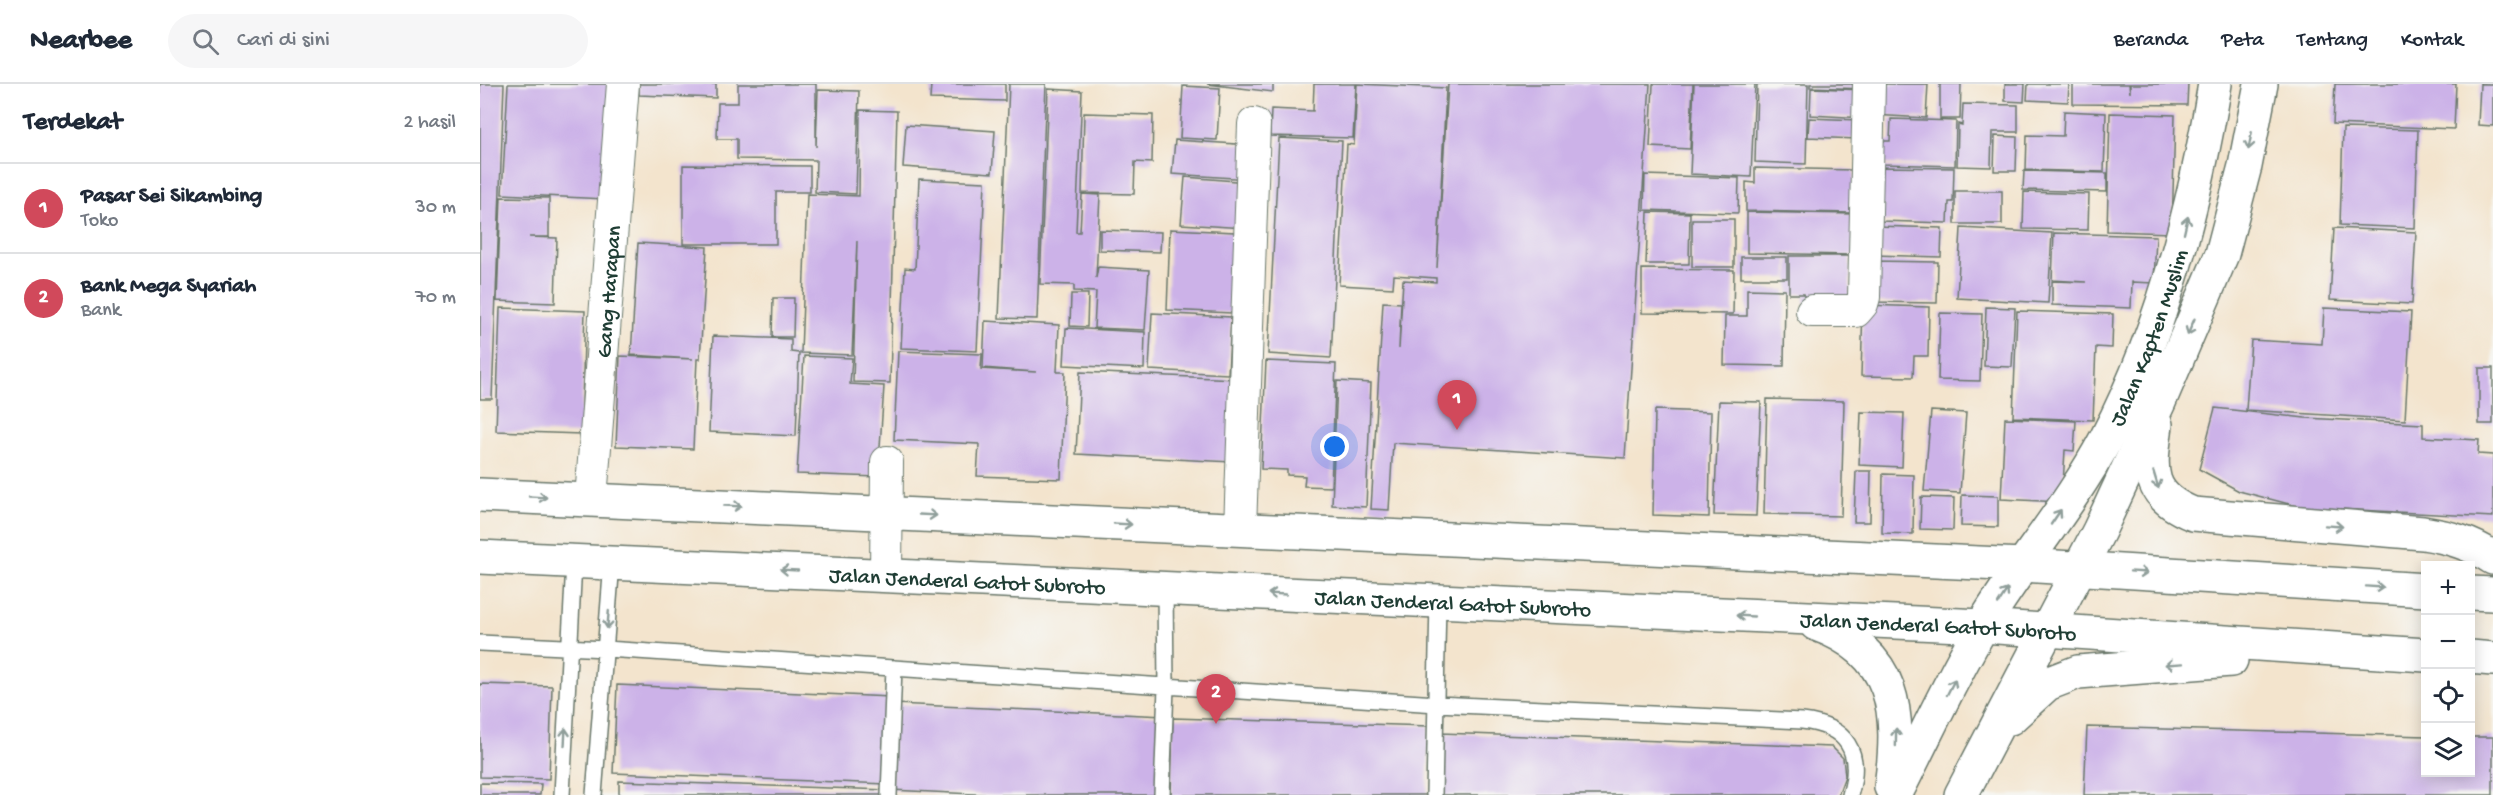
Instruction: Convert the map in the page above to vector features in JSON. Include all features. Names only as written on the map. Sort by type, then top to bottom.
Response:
[{"type":"main road","name":"Jalan Kapten Muslim","points":[[1895,795],[1982,626],[2100,448],[2141,358],[2180,250],[2205,145],[2215,84]]},
{"type":"main road","name":"Jalan Kapten Muslim","points":[[1982,752],[2080,568],[2159,402],[2222,254],[2245,166],[2261,84]]},
{"type":"main road","points":[[2159,402],[2151,458],[2153,473],[2164,498],[2175,507],[2193,514],[2226,518],[2431,534],[2472,545],[2493,558]]},
{"type":"main road","points":[[480,495],[2023,565],[2421,590]]},
{"type":"main road","name":"Jalan Jenderal Gatot Subroto","points":[[480,557],[1982,626],[2421,654]]},
{"type":"main road","points":[[2475,593],[2493,594]]},
{"type":"main road","points":[[1803,619],[1828,628],[1858,646],[1877,666],[1884,680],[1896,717],[1890,795]]},
{"type":"main road","points":[[1961,795],[1982,752],[2014,713],[2038,691],[2061,677],[2078,672],[2358,650]]},
{"type":"main road","points":[[2475,657],[2493,659]]},
{"type":"street","name":"Gang Harapan","points":[[591,499],[623,84]]},
{"type":"street","points":[[1812,310],[1856,311],[1864,297],[1869,84]]},
{"type":"street","points":[[1240,530],[1254,124]]},
{"type":"street","points":[[886,575],[887,462]]},
{"type":"lane","points":[[562,795],[574,562]]},
{"type":"lane","points":[[594,795],[612,562]]},
{"type":"lane","points":[[1162,795],[1166,687],[1165,588]]},
{"type":"lane","points":[[1434,795],[1438,602]]},
{"type":"lane","points":[[480,643],[606,649],[1437,704],[1818,723],[1830,727],[1843,737],[1856,760],[1855,779],[1850,795]]},
{"type":"lane","points":[[889,795],[894,668]]},
{"type":"building","points":[[480,84],[504,84],[492,399],[480,399]]},
{"type":"building","points":[[508,84],[610,84],[605,199],[502,194]]},
{"type":"building","points":[[639,84],[716,84],[716,98],[639,95]]},
{"type":"building","points":[[738,84],[816,84],[816,147],[818,90],[859,91],[856,194],[815,192],[816,160],[737,159],[737,139],[717,139],[718,103],[738,103]]},
{"type":"building","points":[[931,84],[1005,84],[1005,101],[930,99]]},
{"type":"building","points":[[1009,84],[1046,84],[1037,319],[999,318]]},
{"type":"building","points":[[1207,84],[1273,84],[1273,92]]},
{"type":"building","points":[[1314,84],[1356,84],[1353,138],[1270,136],[1271,109],[1313,111]]},
{"type":"building","points":[[1357,84],[1446,88],[1437,268],[1448,84],[1650,84],[1625,458],[1393,443],[1389,510],[1371,509],[1383,302],[1401,303],[1399,349],[1403,280],[1436,282],[1436,278],[1394,275],[1393,288],[1339,285],[1347,144],[1354,145]]},
{"type":"building","points":[[1653,84],[1693,84],[1690,149],[1650,147]]},
{"type":"building","points":[[1694,84],[1755,84],[1751,177],[1690,174]]},
{"type":"building","points":[[1757,84],[1808,84],[1806,164],[1755,162]]},
{"type":"building","points":[[1810,84],[1866,84],[1865,89],[1810,87]]},
{"type":"building","points":[[1874,84],[1928,84],[1926,118],[1872,115]]},
{"type":"building","points":[[1940,84],[1961,84],[1960,119],[1940,119]]},
{"type":"building","points":[[2005,84],[2025,84],[2024,102],[2005,101]]},
{"type":"building","points":[[2028,84],[2069,84],[2068,102],[2027,100]]},
{"type":"building","points":[[2073,84],[2129,84],[2130,93],[2130,84],[2188,84],[2187,105],[2073,104]]},
{"type":"building","points":[[2335,84],[2456,84],[2454,129],[2333,124]]},
{"type":"building","points":[[2480,84],[2493,84],[2493,126],[2478,125]]},
{"type":"building","points":[[1183,86],[1220,88],[1217,140],[1180,138]]},
{"type":"building","points":[[1811,88],[1866,90],[1865,118],[1810,115]]},
{"type":"building","points":[[1048,89],[1082,91],[1076,232],[1080,232],[1082,194],[1100,195],[1096,278],[1098,267],[1149,270],[1145,330],[1094,328],[1096,292],[1074,291],[1074,285],[1040,284]]},
{"type":"building","points":[[1963,104],[2018,105],[2018,132],[1992,132],[1991,167],[1957,166],[1958,124],[1962,125]]},
{"type":"building","points":[[860,110],[897,111],[890,383],[853,382],[857,241],[852,355],[801,353],[807,194],[859,196]]},
{"type":"building","points":[[2064,111],[2106,113],[2104,172],[2026,170],[2027,135],[2063,136]]},
{"type":"building","points":[[1084,113],[1153,115],[1152,163],[1135,162],[1134,194],[1082,193]]},
{"type":"building","points":[[2110,113],[2175,115],[2172,233],[2107,231]]},
{"type":"building","points":[[1809,118],[1858,120],[1857,139],[1808,137]]},
{"type":"building","points":[[1891,119],[1956,121],[1955,166],[1882,164],[1882,141],[1890,141]]},
{"type":"building","points":[[906,125],[995,131],[992,173],[903,167]]},
{"type":"building","points":[[2343,128],[2418,130],[2415,228],[2340,225]]},
{"type":"building","points":[[1995,136],[2017,137],[2016,171],[1994,171]]},
{"type":"building","points":[[1279,138],[1342,141],[1331,358],[1268,354]]},
{"type":"building","points":[[1175,140],[1251,145],[1249,179],[1172,174]]},
{"type":"building","points":[[683,165],[810,166],[810,192],[776,192],[776,244],[683,244]]},
{"type":"building","points":[[1881,167],[1954,168],[1953,202],[1949,202],[1948,223],[1880,221]]},
{"type":"building","points":[[1755,168],[1854,170],[1853,213],[1746,211],[1746,182],[1755,183]]},
{"type":"building","points":[[2024,171],[2107,173],[2107,192],[2023,190]]},
{"type":"building","points":[[1645,175],[1739,178],[1738,213],[1644,210]]},
{"type":"building","points":[[1185,177],[1248,182],[1245,228],[1181,224]]},
{"type":"building","points":[[919,179],[985,182],[977,351],[901,348],[905,268],[915,269]]},
{"type":"building","points":[[1955,191],[2002,191],[2002,224],[1955,224]]},
{"type":"building","points":[[2024,192],[2089,194],[2088,230],[2023,229]]},
{"type":"building","points":[[501,197],[549,198],[549,237],[529,237],[557,238],[555,303],[497,301]]},
{"type":"building","points":[[1648,212],[1690,213],[1689,264],[1646,264]]},
{"type":"building","points":[[1747,212],[1854,214],[1853,255],[1747,253]]},
{"type":"building","points":[[1692,219],[1734,219],[1734,267],[1692,267]]},
{"type":"building","points":[[1875,226],[1942,228],[1941,257],[1874,255]]},
{"type":"building","points":[[1961,228],[2052,233],[2048,303],[1957,298]]},
{"type":"building","points":[[2334,228],[2416,232],[2412,304],[2330,300]]},
{"type":"building","points":[[1170,229],[1235,232],[1232,313],[1167,310]]},
{"type":"building","points":[[1100,230],[1161,232],[1160,252],[1100,250]]},
{"type":"building","points":[[2054,233],[2156,236],[2154,283],[2132,282],[2131,308],[2052,305],[2052,281],[2086,282],[2052,280]]},
{"type":"building","points":[[638,243],[707,247],[700,359],[697,359],[693,449],[616,446],[620,356],[693,359],[631,355]]},
{"type":"building","points":[[1789,256],[1850,256],[1850,303],[1804,303],[1804,294],[1789,294]]},
{"type":"building","points":[[1741,257],[1787,257],[1787,278],[1741,278]]},
{"type":"building","points":[[1872,261],[1938,262],[1937,303],[1871,302]]},
{"type":"building","points":[[1642,269],[1734,270],[1733,314],[1642,313]]},
{"type":"building","points":[[1747,289],[1785,290],[1784,366],[1724,365],[1725,316],[1747,316]]},
{"type":"building","points":[[1071,294],[1088,294],[1087,327],[1070,326]]},
{"type":"building","points":[[773,298],[794,298],[793,337],[772,337]]},
{"type":"building","points":[[1863,305],[1929,307],[1928,356],[1914,356],[1913,377],[1861,376]]},
{"type":"building","points":[[1986,307],[2015,308],[2012,367],[1984,366]]},
{"type":"building","points":[[500,308],[585,311],[581,434],[496,431]]},
{"type":"building","points":[[2324,308],[2411,312],[2405,420],[2246,410],[2251,340],[2322,344]]},
{"type":"building","points":[[2017,311],[2113,314],[2112,348],[2096,347],[2093,420],[2013,417]]},
{"type":"building","points":[[1152,313],[1231,317],[1228,374],[1149,370]]},
{"type":"building","points":[[1940,313],[1982,314],[1980,381],[1938,380]]},
{"type":"building","points":[[985,321],[1059,325],[1057,372],[1065,372],[1061,479],[977,476],[979,444],[894,440],[898,351],[982,354],[981,369],[1036,372],[983,368]]},
{"type":"building","points":[[1066,328],[1145,332],[1144,369],[1064,365]]},
{"type":"building","points":[[713,336],[791,339],[791,352],[799,353],[796,436],[709,432]]},
{"type":"building","points":[[804,356],[852,358],[850,384],[884,386],[878,477],[797,474]]},
{"type":"building","points":[[1266,361],[1336,364],[1331,487],[1304,486],[1305,476],[1287,475],[1287,470],[1261,469]]},
{"type":"building","points":[[2479,368],[2493,368],[2493,424],[2479,424]]},
{"type":"building","points":[[1080,372],[1236,379],[1232,462],[1076,454]]},
{"type":"building","points":[[1337,381],[1371,383],[1366,507],[1332,505]]},
{"type":"building","points":[[1767,399],[1844,401],[1841,516],[1764,514]]},
{"type":"building","points":[[1719,401],[1761,402],[1756,516],[1714,515]]},
{"type":"building","points":[[2215,408],[2305,418],[2423,424],[2423,437],[2479,440],[2478,454],[2493,455],[2493,517],[2301,507],[2239,491],[2199,469]]},
{"type":"building","points":[[1655,410],[1711,412],[1709,517],[1653,515]]},
{"type":"building","points":[[1931,411],[1966,413],[1960,493],[1924,491]]},
{"type":"building","points":[[1861,412],[1904,413],[1902,467],[1859,465]]},
{"type":"building","points":[[2005,418],[2076,421],[2074,451],[2065,450],[2062,502],[2001,499]]},
{"type":"building","points":[[1856,471],[1871,471],[1870,522],[1854,522]]},
{"type":"building","points":[[1883,474],[1914,475],[1913,534],[1882,533]]},
{"type":"building","points":[[1962,495],[1998,496],[1998,527],[1961,526]]},
{"type":"building","points":[[1921,497],[1954,498],[1953,530],[1920,529]]},
{"type":"building","points":[[480,684],[552,686],[549,779],[480,777]]},
{"type":"building","points":[[617,685],[891,697],[887,784],[613,773]]},
{"type":"building","points":[[894,704],[1165,716],[1161,795],[994,795],[891,790]]},
{"type":"building","points":[[1173,718],[1429,726],[1427,795],[1171,795]]},
{"type":"building","points":[[2087,727],[2421,736],[2421,777],[2475,777],[2475,737],[2493,737],[2493,795],[2084,795]]},
{"type":"building","points":[[1440,733],[1832,747],[1843,758],[1845,776],[1838,795],[1439,795]]},
{"type":"building","points":[[619,781],[887,790],[886,795],[619,795]]},
{"type":"building","points":[[480,783],[541,784],[540,795],[480,795]]},
{"type":"place","name":"Pasar Sei Sikambing","points":[[1457,430]]},
{"type":"place","name":"Bank Mega Syariah","points":[[1216,724]]}]
